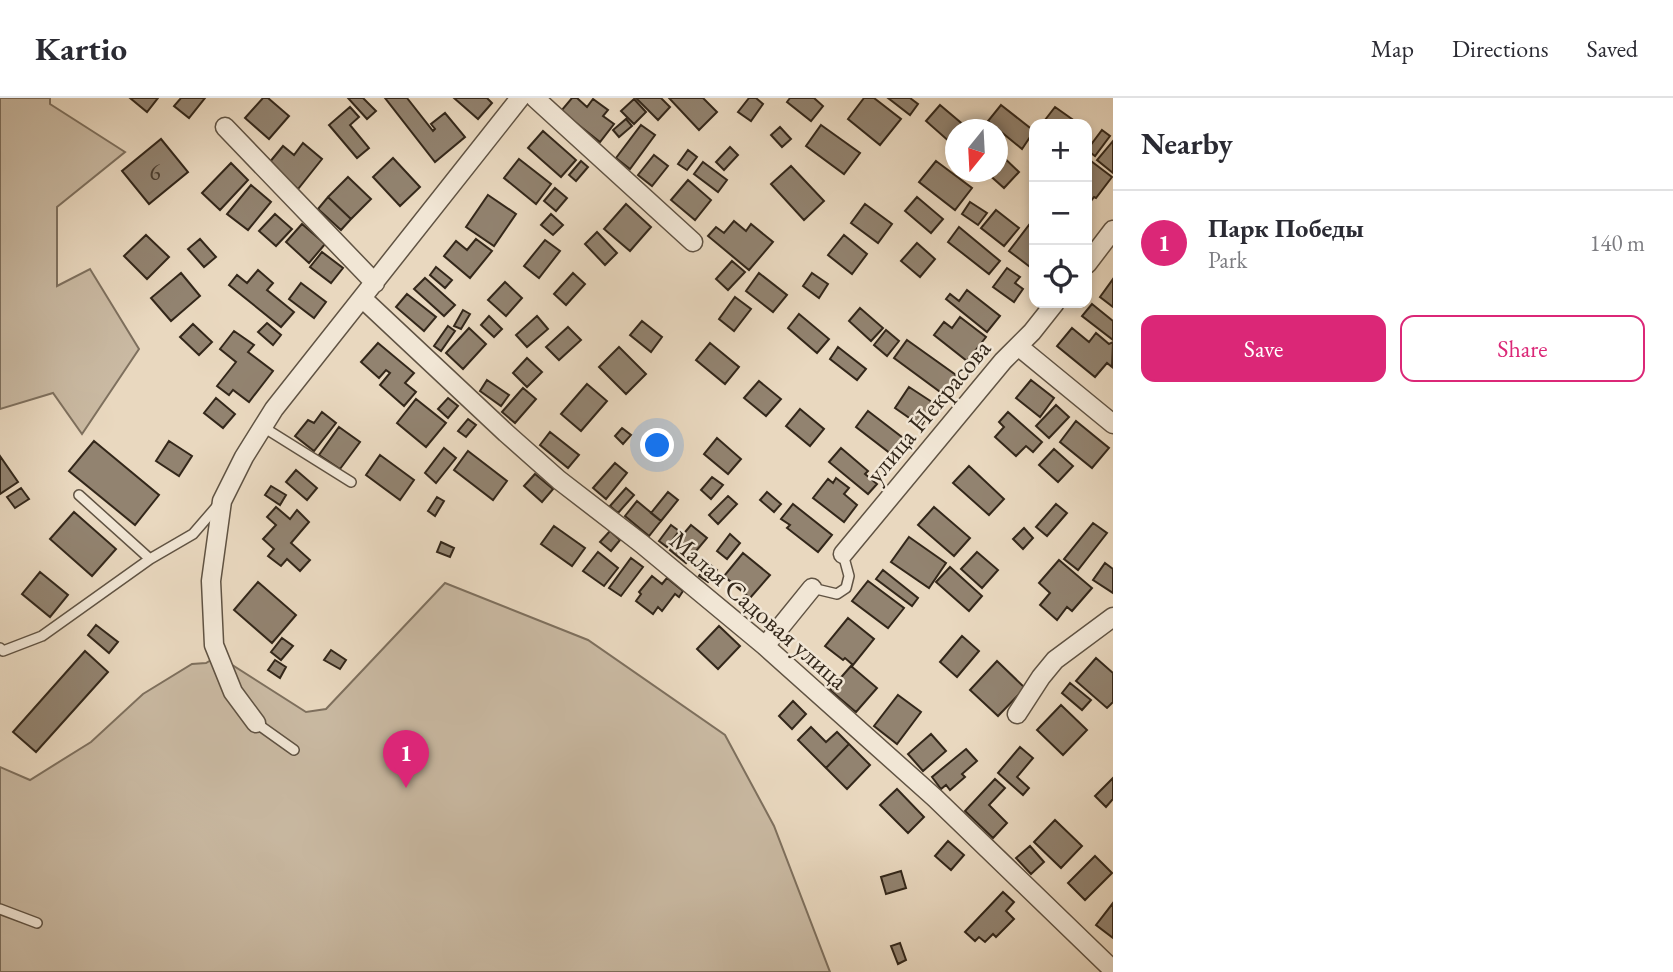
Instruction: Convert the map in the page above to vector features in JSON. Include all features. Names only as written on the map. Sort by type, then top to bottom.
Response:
[{"type":"street","points":[[256,723],[233,692],[214,645],[211,581],[222,501],[244,457],[274,410],[520,98]]},
{"type":"street","points":[[535,98],[693,242]]},
{"type":"street","points":[[225,127],[375,283]]},
{"type":"street","points":[[1092,257],[1113,230]]},
{"type":"street","name":"Малая Садовая улица","points":[[362,298],[559,480],[642,544],[765,646],[935,799],[1113,970]]},
{"type":"street","name":"улица Некрасова","points":[[843,554],[1003,361],[1051,308]]},
{"type":"street","points":[[1018,346],[1113,424]]},
{"type":"street","points":[[765,646],[812,588]]},
{"type":"street","points":[[1017,714],[1055,660],[1113,617]]},
{"type":"lane","points":[[263,427],[351,482]]},
{"type":"lane","points":[[79,495],[150,559]]},
{"type":"lane","points":[[0,648],[4,651],[42,636],[150,559],[193,534],[222,501]]},
{"type":"lane","points":[[812,588],[837,594],[846,588],[849,576],[843,554]]},
{"type":"lane","points":[[256,723],[293,750]]},
{"type":"lane","points":[[0,908],[37,923]]},
{"type":"shaded area","points":[[0,98],[50,98],[50,104],[125,152],[57,207],[57,286],[90,269],[139,349],[82,434],[53,393],[0,409]]},
{"type":"shaded area","points":[[445,583],[588,640],[725,735],[774,826],[830,972],[0,972],[0,767],[30,780],[91,742],[143,694],[192,664],[206,663],[218,656],[306,712],[326,709]]},
{"type":"building","points":[[130,98],[158,98],[147,112]]},
{"type":"building","points":[[181,98],[205,98],[189,118],[174,106]]},
{"type":"building","points":[[263,98],[268,98],[289,116],[269,139],[245,118]]},
{"type":"building","points":[[348,98],[363,98],[376,111],[367,119]]},
{"type":"building","points":[[385,98],[407,98],[433,131],[435,129],[431,124],[445,113],[465,137],[435,162]]},
{"type":"building","points":[[454,98],[487,98],[492,103],[478,119]]},
{"type":"building","points":[[572,98],[577,98],[587,107],[593,99],[608,110],[603,116],[614,124],[600,142],[561,111]]},
{"type":"building","points":[[636,98],[661,98],[670,107],[658,120]]},
{"type":"building","points":[[669,98],[703,98],[717,112],[699,130]]},
{"type":"building","points":[[749,98],[756,98],[763,104],[751,121],[738,112]]},
{"type":"building","points":[[790,98],[814,98],[823,106],[811,121],[787,102]]},
{"type":"building","points":[[864,98],[874,98],[901,119],[880,145],[848,119]]},
{"type":"building","points":[[888,98],[910,98],[918,104],[910,115]]},
{"type":"building","points":[[634,99],[646,112],[634,124],[621,111]]},
{"type":"building","points":[[940,105],[957,119],[945,119],[945,138],[926,121]]},
{"type":"building","points":[[1001,105],[1029,127],[1029,138],[1022,149],[1008,137],[1008,119],[990,119]]},
{"type":"building","points":[[350,107],[359,117],[350,125],[369,148],[357,158],[329,125]]},
{"type":"building","points":[[1055,107],[1072,119],[1046,119]]},
{"type":"building","points":[[626,119],[632,126],[619,137],[613,130]]},
{"type":"building","points":[[641,125],[655,135],[630,169],[616,158]]},
{"type":"building","points":[[821,125],[860,153],[844,174],[806,146]]},
{"type":"building","points":[[780,127],[791,139],[782,147],[771,135]]},
{"type":"building","points":[[1102,130],[1110,136],[1095,156],[1092,154],[1092,143]]},
{"type":"building","points":[[543,131],[576,160],[561,177],[528,148]]},
{"type":"building","points":[[161,139],[188,172],[149,204],[122,171]]},
{"type":"building","points":[[1113,141],[1113,173],[1097,160]]},
{"type":"building","points":[[303,143],[322,159],[298,189],[269,163],[283,146],[294,155]]},
{"type":"building","points":[[730,147],[738,155],[724,170],[716,162]]},
{"type":"building","points":[[688,150],[697,157],[687,170],[678,164]]},
{"type":"building","points":[[654,155],[668,166],[652,186],[638,175]]},
{"type":"building","points":[[393,158],[420,187],[400,206],[373,177]]},
{"type":"building","points":[[519,159],[551,184],[536,204],[504,178]]},
{"type":"building","points":[[581,161],[588,167],[576,181],[569,175]]},
{"type":"building","points":[[936,161],[945,168],[945,182],[964,182],[972,188],[955,210],[919,182]]},
{"type":"building","points":[[703,162],[727,180],[718,192],[694,174]]},
{"type":"building","points":[[1008,162],[1019,172],[1004,188],[997,182],[1008,182]]},
{"type":"building","points":[[1092,162],[1112,177],[1096,198],[1092,200]]},
{"type":"building","points":[[231,163],[248,180],[220,210],[202,193]]},
{"type":"building","points":[[791,166],[824,201],[804,220],[771,184]]},
{"type":"building","points":[[348,177],[371,199],[351,219],[328,197]]},
{"type":"building","points":[[688,180],[711,200],[695,220],[671,200]]},
{"type":"building","points":[[251,185],[271,202],[248,230],[227,214]]},
{"type":"building","points":[[555,188],[567,198],[556,211],[544,201]]},
{"type":"building","points":[[488,195],[516,214],[494,246],[466,227]]},
{"type":"building","points":[[328,197],[351,219],[341,230],[318,209]]},
{"type":"building","points":[[917,197],[943,219],[931,233],[905,211]]},
{"type":"building","points":[[970,202],[987,213],[978,225],[962,214]]},
{"type":"building","points":[[626,204],[651,227],[630,251],[604,229]]},
{"type":"building","points":[[865,204],[892,224],[878,243],[851,223]]},
{"type":"building","points":[[996,210],[1019,228],[1004,246],[981,228]]},
{"type":"building","points":[[275,214],[292,229],[276,246],[259,231]]},
{"type":"building","points":[[551,214],[563,225],[553,235],[541,225]]},
{"type":"building","points":[[734,221],[746,231],[751,224],[773,242],[749,270],[708,236],[716,227],[724,233]]},
{"type":"building","points":[[302,224],[325,244],[309,263],[286,242]]},
{"type":"building","points":[[1029,225],[1029,266],[1009,251]]},
{"type":"building","points":[[959,227],[1000,261],[989,274],[948,242]]},
{"type":"building","points":[[597,232],[617,253],[605,265],[585,244]]},
{"type":"building","points":[[146,235],[169,257],[147,279],[124,256]]},
{"type":"building","points":[[844,235],[867,254],[852,274],[828,255]]},
{"type":"building","points":[[200,239],[216,257],[204,267],[188,249]]},
{"type":"building","points":[[476,239],[492,251],[470,278],[444,256],[456,241],[467,250]]},
{"type":"building","points":[[545,240],[560,251],[539,278],[524,266]]},
{"type":"building","points":[[917,243],[935,259],[920,277],[901,261]]},
{"type":"building","points":[[322,252],[343,268],[331,283],[310,267]]},
{"type":"building","points":[[732,261],[745,272],[728,290],[716,279]]},
{"type":"building","points":[[436,267],[452,280],[445,288],[430,275]]},
{"type":"building","points":[[1007,268],[1020,277],[1015,283],[1023,289],[1014,302],[993,287]]},
{"type":"building","points":[[258,270],[273,283],[267,290],[294,312],[281,327],[229,285],[237,275],[247,283]]},
{"type":"building","points":[[181,273],[200,296],[171,321],[151,298]]},
{"type":"building","points":[[573,273],[585,284],[566,305],[554,294]]},
{"type":"building","points":[[759,273],[787,295],[773,312],[746,291]]},
{"type":"building","points":[[812,273],[828,284],[819,298],[803,286]]},
{"type":"building","points":[[425,278],[455,305],[444,316],[414,289]]},
{"type":"building","points":[[1113,279],[1113,307],[1100,297]]},
{"type":"building","points":[[505,282],[522,298],[506,316],[488,300]]},
{"type":"building","points":[[301,283],[326,302],[314,318],[289,299]]},
{"type":"building","points":[[967,290],[1000,316],[987,332],[946,299],[950,294],[959,301]]},
{"type":"building","points":[[407,294],[436,317],[424,331],[396,307]]},
{"type":"building","points":[[735,297],[751,309],[734,331],[719,319]]},
{"type":"building","points":[[1092,304],[1113,321],[1113,340],[1082,316],[1092,308]]},
{"type":"building","points":[[860,308],[883,328],[871,341],[849,321]]},
{"type":"building","points":[[463,310],[470,314],[461,329],[454,326]]},
{"type":"building","points":[[799,314],[829,339],[817,353],[788,328]]},
{"type":"building","points":[[489,316],[502,329],[494,337],[481,325]]},
{"type":"building","points":[[537,316],[548,329],[527,347],[516,335]]},
{"type":"building","points":[[960,317],[986,337],[967,361],[934,335],[944,322],[952,328]]},
{"type":"building","points":[[642,321],[662,337],[651,352],[630,335]]},
{"type":"building","points":[[267,323],[281,335],[273,345],[258,332]]},
{"type":"building","points":[[193,324],[212,342],[199,355],[180,337]]},
{"type":"building","points":[[448,326],[455,331],[441,351],[434,346]]},
{"type":"building","points":[[568,327],[581,340],[559,360],[546,347]]},
{"type":"building","points":[[469,328],[486,344],[463,369],[446,353]]},
{"type":"building","points":[[1072,328],[1089,342],[1096,333],[1109,344],[1113,342],[1112,367],[1107,363],[1095,377],[1057,346]]},
{"type":"building","points":[[886,330],[899,341],[887,356],[874,345]]},
{"type":"building","points":[[234,331],[254,345],[248,352],[273,371],[249,402],[233,390],[229,395],[217,386],[236,362],[220,349]]},
{"type":"building","points":[[907,340],[956,375],[943,394],[894,358]]},
{"type":"building","points":[[378,343],[414,373],[405,383],[416,392],[404,406],[380,385],[390,373],[386,370],[379,378],[361,362]]},
{"type":"building","points":[[710,343],[739,367],[725,384],[696,360]]},
{"type":"building","points":[[619,347],[646,374],[626,394],[599,367]]},
{"type":"building","points":[[838,347],[866,369],[857,380],[830,359]]},
{"type":"building","points":[[527,358],[542,372],[527,387],[513,373]]},
{"type":"building","points":[[487,380],[509,395],[501,406],[480,391]]},
{"type":"building","points":[[1031,380],[1054,398],[1040,417],[1016,398]]},
{"type":"building","points":[[759,381],[781,399],[766,416],[744,398]]},
{"type":"building","points":[[587,384],[607,401],[581,431],[561,414]]},
{"type":"building","points":[[909,387],[935,404],[921,426],[895,408]]},
{"type":"building","points":[[523,388],[536,399],[515,423],[502,412]]},
{"type":"building","points":[[216,398],[235,414],[223,428],[204,413]]},
{"type":"building","points":[[448,398],[458,406],[448,418],[438,409]]},
{"type":"building","points":[[416,399],[446,423],[426,447],[397,423]]},
{"type":"building","points":[[1056,405],[1069,417],[1049,438],[1036,426]]},
{"type":"building","points":[[800,409],[824,429],[810,446],[786,426]]},
{"type":"building","points":[[868,411],[907,441],[895,457],[856,427]]},
{"type":"building","points":[[322,412],[336,423],[314,451],[295,436],[308,420],[314,423]]},
{"type":"building","points":[[1008,412],[1042,442],[1033,452],[1026,446],[1016,456],[995,437],[1004,427],[999,422]]},
{"type":"building","points":[[468,419],[476,425],[466,437],[458,431]]},
{"type":"building","points":[[1076,421],[1109,448],[1092,468],[1060,442]]},
{"type":"building","points":[[339,427],[360,442],[340,469],[319,455]]},
{"type":"building","points":[[622,428],[631,435],[623,444],[615,436]]},
{"type":"building","points":[[550,432],[579,455],[568,468],[540,445]]},
{"type":"building","points":[[717,438],[741,459],[728,474],[704,454]]},
{"type":"building","points":[[94,441],[159,495],[135,525],[69,471]]},
{"type":"building","points":[[169,441],[192,456],[179,476],[156,461]]},
{"type":"building","points":[[444,448],[456,458],[436,483],[425,473]]},
{"type":"building","points":[[841,448],[868,471],[865,474],[877,484],[868,494],[829,462]]},
{"type":"building","points":[[1054,449],[1073,466],[1058,482],[1039,465]]},
{"type":"building","points":[[468,451],[507,481],[493,500],[454,470]]},
{"type":"building","points":[[380,455],[414,480],[400,500],[366,475]]},
{"type":"building","points":[[0,456],[18,482],[0,494]]},
{"type":"building","points":[[615,463],[627,473],[606,499],[593,488]]},
{"type":"building","points":[[969,466],[1004,499],[989,515],[953,483]]},
{"type":"building","points":[[296,470],[317,488],[307,500],[286,482]]},
{"type":"building","points":[[535,474],[553,489],[542,502],[524,486]]},
{"type":"building","points":[[712,477],[723,485],[711,499],[701,490]]},
{"type":"building","points":[[836,478],[849,488],[844,494],[857,505],[844,522],[813,498],[828,479],[833,483]]},
{"type":"building","points":[[271,486],[286,495],[280,505],[265,495]]},
{"type":"building","points":[[21,488],[29,499],[15,508],[7,497]]},
{"type":"building","points":[[626,488],[634,495],[618,513],[610,506]]},
{"type":"building","points":[[668,492],[678,500],[661,521],[651,513]]},
{"type":"building","points":[[767,492],[781,504],[774,512],[760,500]]},
{"type":"building","points":[[728,496],[737,504],[718,524],[709,515]]},
{"type":"building","points":[[437,497],[444,501],[435,516],[428,511]]},
{"type":"building","points":[[637,501],[661,521],[649,536],[625,516]]},
{"type":"building","points":[[793,504],[832,535],[818,552],[787,528],[790,525],[781,519]]},
{"type":"building","points":[[1056,504],[1067,513],[1047,536],[1036,527]]},
{"type":"building","points":[[276,507],[290,519],[297,510],[309,522],[291,543],[310,560],[300,571],[287,559],[281,566],[268,556],[274,549],[263,539],[276,525],[267,517]]},
{"type":"building","points":[[934,507],[970,538],[954,556],[918,525]]},
{"type":"building","points":[[74,512],[116,549],[92,576],[50,539]]},
{"type":"building","points":[[1093,523],[1107,533],[1078,570],[1064,559]]},
{"type":"building","points":[[671,525],[679,531],[667,547],[659,541]]},
{"type":"building","points":[[691,525],[707,538],[686,563],[670,550]]},
{"type":"building","points":[[554,526],[585,548],[572,566],[541,544]]},
{"type":"building","points":[[1024,528],[1033,538],[1023,549],[1013,539]]},
{"type":"building","points":[[610,531],[620,540],[611,551],[600,542]]},
{"type":"building","points":[[730,534],[740,543],[727,559],[717,551]]},
{"type":"building","points":[[909,537],[946,563],[929,588],[891,562]]},
{"type":"building","points":[[441,542],[454,548],[450,557],[437,552]]},
{"type":"building","points":[[598,552],[618,568],[604,586],[583,571]]},
{"type":"building","points":[[977,552],[998,570],[982,588],[961,569]]},
{"type":"building","points":[[743,553],[770,575],[750,598],[724,576]]},
{"type":"building","points":[[631,558],[643,567],[621,596],[609,588]]},
{"type":"building","points":[[1059,560],[1092,588],[1072,611],[1067,607],[1057,620],[1040,605],[1050,593],[1039,583]]},
{"type":"building","points":[[708,563],[717,570],[708,582],[699,576]]},
{"type":"building","points":[[1105,563],[1113,569],[1113,593],[1093,580]]},
{"type":"building","points":[[950,567],[982,596],[969,611],[936,582]]},
{"type":"building","points":[[883,570],[918,598],[912,606],[876,579]]},
{"type":"building","points":[[40,572],[68,595],[50,617],[22,594]]},
{"type":"building","points":[[652,576],[662,584],[667,578],[683,591],[679,597],[675,594],[662,611],[658,607],[653,614],[636,601],[641,594],[639,592]]},
{"type":"building","points":[[868,581],[904,608],[888,628],[852,601]]},
{"type":"building","points":[[258,582],[296,615],[272,643],[234,610]]},
{"type":"building","points":[[848,618],[874,639],[853,665],[825,646]]},
{"type":"building","points":[[96,625],[118,642],[109,653],[88,635]]},
{"type":"building","points":[[719,626],[740,646],[718,669],[697,649]]},
{"type":"building","points":[[962,636],[979,651],[957,677],[940,662]]},
{"type":"building","points":[[282,638],[293,646],[281,660],[271,652]]},
{"type":"building","points":[[331,650],[346,660],[340,669],[324,660]]},
{"type":"building","points":[[85,651],[108,672],[36,752],[13,732]]},
{"type":"building","points":[[1096,658],[1113,673],[1113,702],[1107,708],[1076,681]]},
{"type":"building","points":[[275,660],[286,667],[280,678],[268,670]]},
{"type":"building","points":[[997,661],[1025,688],[998,716],[970,690]]},
{"type":"building","points":[[851,666],[877,688],[856,712],[830,690]]},
{"type":"building","points":[[1070,683],[1091,700],[1082,710],[1062,693]]},
{"type":"building","points":[[898,695],[921,712],[897,744],[874,726]]},
{"type":"building","points":[[793,701],[806,714],[792,729],[779,716]]},
{"type":"building","points":[[1061,705],[1087,730],[1063,755],[1037,730]]},
{"type":"building","points":[[811,727],[826,742],[837,732],[849,744],[826,768],[798,740]]},
{"type":"building","points":[[931,734],[946,751],[923,771],[908,754]]},
{"type":"building","points":[[849,744],[870,765],[847,789],[826,768]]},
{"type":"building","points":[[1020,747],[1033,758],[1017,777],[1029,788],[1023,795],[998,773]]},
{"type":"building","points":[[966,749],[977,761],[962,774],[965,777],[950,790],[946,785],[941,789],[932,777]]},
{"type":"building","points":[[1113,778],[1113,799],[1106,807],[1095,796]]},
{"type":"building","points":[[995,779],[1005,788],[989,805],[1007,823],[993,838],[965,811]]},
{"type":"building","points":[[897,789],[924,817],[908,833],[880,805]]},
{"type":"building","points":[[1055,820],[1082,846],[1061,868],[1034,842]]},
{"type":"building","points":[[948,841],[964,855],[951,870],[935,856]]},
{"type":"building","points":[[1030,846],[1044,862],[1031,874],[1016,858]]},
{"type":"building","points":[[1095,856],[1112,873],[1085,900],[1068,883]]},
{"type":"building","points":[[901,871],[906,888],[886,894],[881,877]]},
{"type":"building","points":[[1003,892],[1014,902],[1006,911],[1014,919],[996,937],[993,934],[985,942],[979,937],[975,941],[965,932]]},
{"type":"building","points":[[1113,903],[1113,938],[1096,925]]},
{"type":"building","points":[[900,943],[906,960],[898,964],[891,946]]},
{"type":"place","name":"Парк Победы","points":[[406,788]]}]
